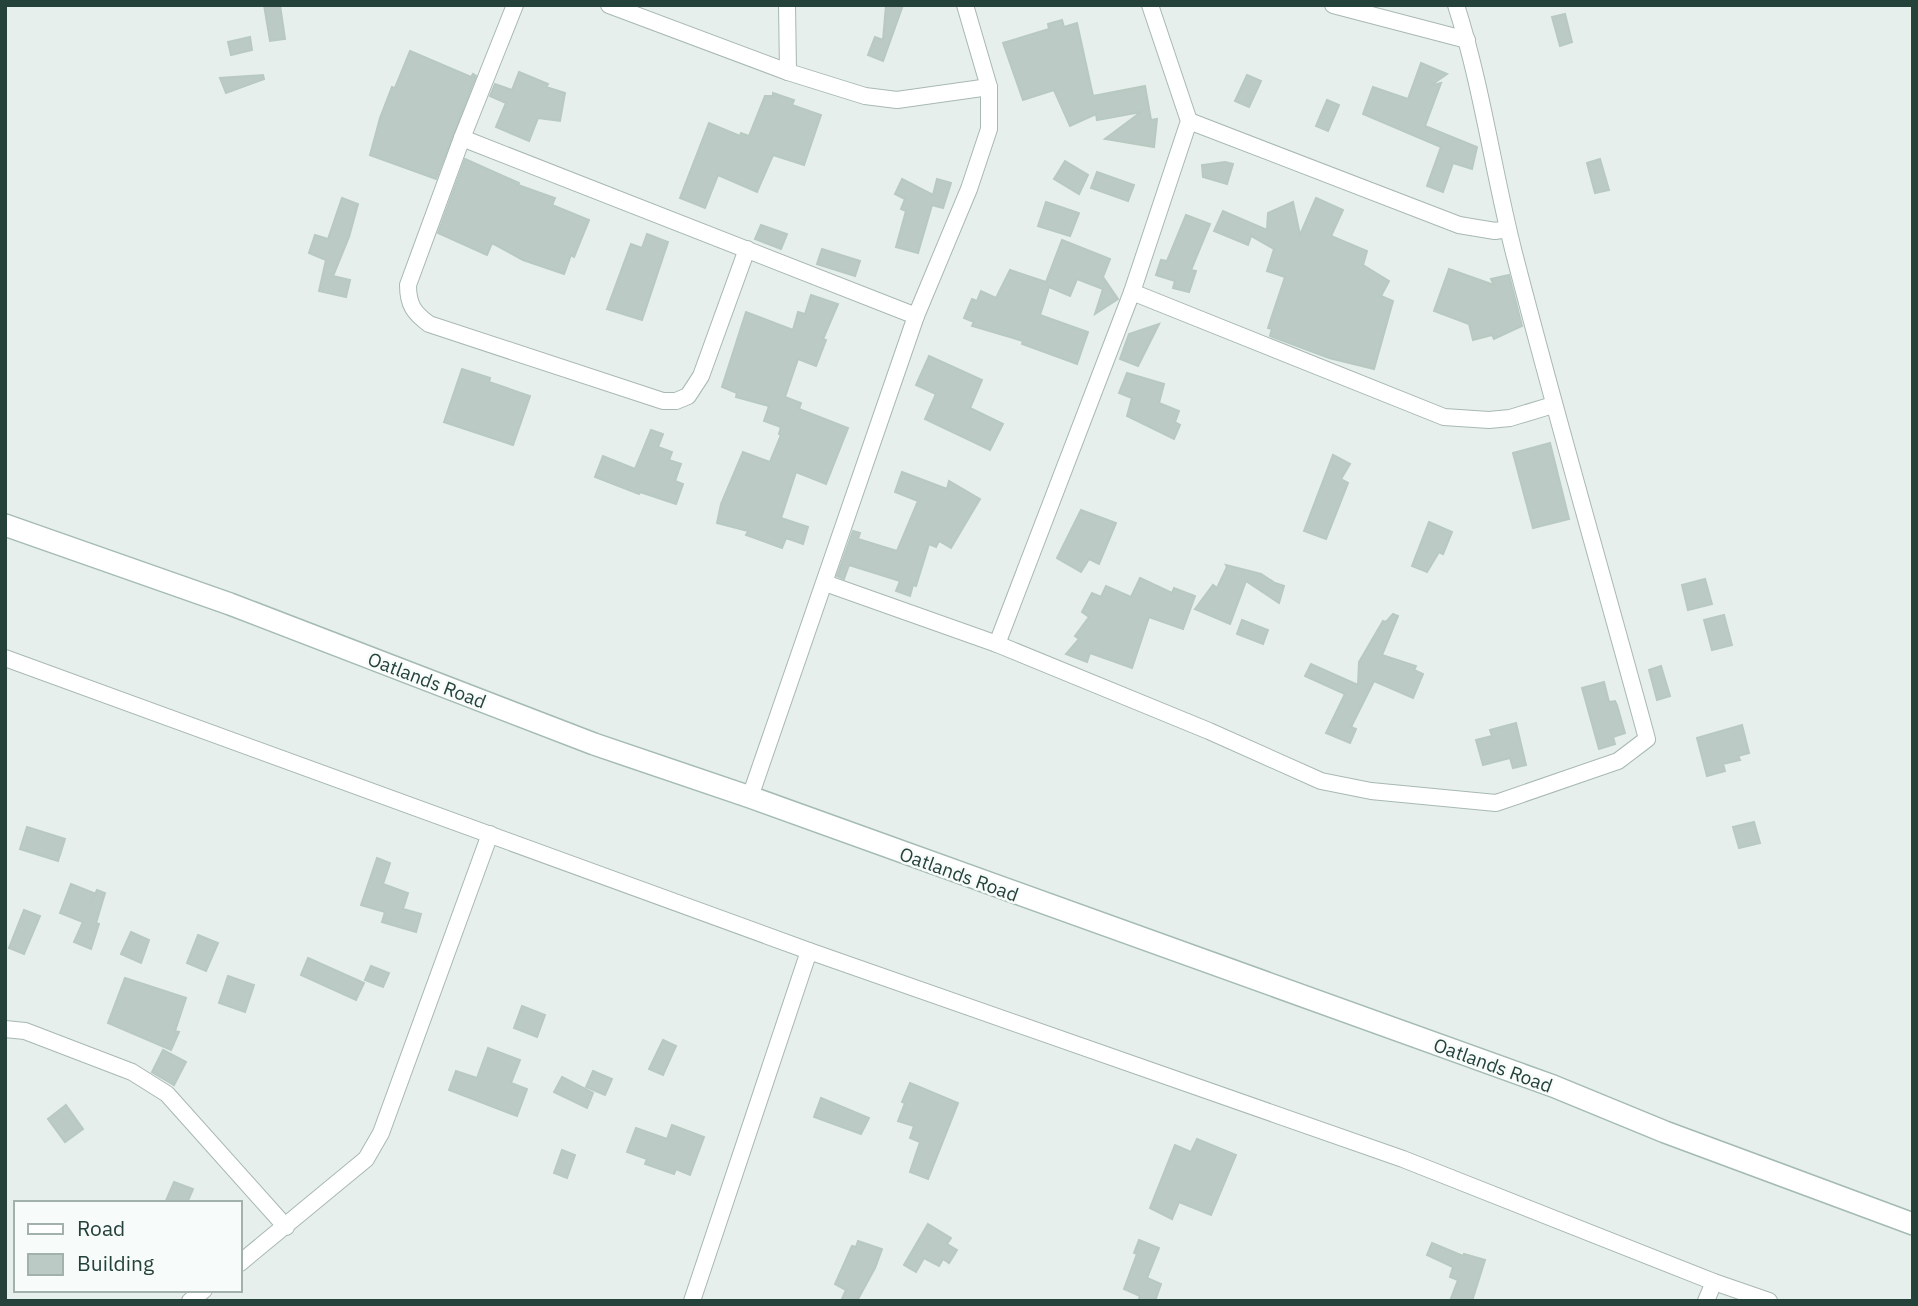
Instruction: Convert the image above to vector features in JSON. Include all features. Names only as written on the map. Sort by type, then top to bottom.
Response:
[{"type":"street","points":[[515,5],[408,285],[408,300],[415,313],[429,324],[663,401],[676,401],[688,396],[701,376],[747,249]]},
{"type":"street","points":[[609,5],[788,72],[864,96],[897,100],[989,87]]},
{"type":"street","points":[[787,5],[788,72]]},
{"type":"street","points":[[750,797],[916,316],[969,189],[989,129],[989,87],[965,5]]},
{"type":"street","points":[[997,644],[1132,292],[1189,121],[1150,5]]},
{"type":"street","points":[[1333,5],[1467,40]]},
{"type":"street","points":[[825,583],[997,644],[1321,781],[1371,791],[1496,803],[1618,761],[1647,738],[1553,405],[1508,229],[1467,40],[1456,5]]},
{"type":"street","points":[[1189,121],[1459,225],[1495,231],[1508,229]]},
{"type":"street","points":[[462,138],[916,316]]},
{"type":"street","points":[[1132,292],[1444,417],[1489,420],[1510,418],[1553,405]]},
{"type":"street","name":"Oatlands Road","points":[[5,525],[230,604],[594,744],[750,797],[1553,1086],[1665,1132],[1913,1224]]},
{"type":"street","points":[[5,658],[809,951],[1403,1159],[1714,1282],[1769,1301]]},
{"type":"street","points":[[242,1261],[366,1159],[381,1133],[490,834]]},
{"type":"street","points":[[692,1301],[809,951]]},
{"type":"street","points":[[5,1029],[25,1031],[120,1068],[167,1094],[286,1227]]},
{"type":"street","points":[[1706,1301],[1714,1282]]},
{"type":"building","points":[[264,5],[280,5],[285,39],[270,41]]},
{"type":"building","points":[[886,5],[903,5],[883,61],[868,55],[875,37],[883,40]]},
{"type":"building","points":[[1565,14],[1572,42],[1560,46],[1552,17]]},
{"type":"building","points":[[1062,20],[1064,27],[1077,23],[1093,96],[1145,86],[1151,120],[1157,119],[1154,147],[1105,139],[1141,112],[1097,120],[1096,114],[1070,126],[1054,90],[1023,100],[1003,43],[1049,29],[1048,24]]},
{"type":"building","points":[[250,37],[252,50],[231,55],[228,42]]},
{"type":"building","points":[[410,51],[471,77],[473,74],[476,76],[436,179],[370,155],[380,118]]},
{"type":"building","points":[[1421,63],[1447,74],[1430,86],[1441,83],[1425,126],[1477,147],[1472,169],[1453,163],[1443,192],[1427,186],[1441,147],[1363,114],[1373,87],[1408,99]]},
{"type":"building","points":[[519,72],[548,84],[546,87],[565,93],[560,121],[538,118],[529,141],[496,127],[506,103],[490,96],[495,84],[512,90]]},
{"type":"building","points":[[263,75],[264,79],[226,93],[220,78]]},
{"type":"building","points":[[1247,75],[1261,81],[1249,107],[1235,101]]},
{"type":"building","points":[[773,93],[794,100],[792,105],[821,115],[804,165],[773,155],[757,192],[718,175],[705,208],[680,198],[709,123],[740,136],[741,133],[749,136],[765,96],[773,96]]},
{"type":"building","points":[[1327,100],[1339,105],[1328,131],[1316,126]]},
{"type":"building","points":[[465,159],[519,183],[518,185],[555,198],[552,205],[589,220],[564,274],[523,260],[492,243],[487,255],[438,233]]},
{"type":"building","points":[[1600,159],[1609,190],[1595,193],[1587,163]]},
{"type":"building","points":[[1065,161],[1088,175],[1079,194],[1054,179]]},
{"type":"building","points":[[1225,162],[1233,164],[1227,184],[1203,177],[1202,165]]},
{"type":"building","points":[[1097,172],[1134,185],[1128,201],[1091,188]]},
{"type":"building","points":[[902,179],[933,195],[937,179],[951,183],[943,208],[932,205],[918,253],[896,247],[906,211],[901,209],[905,199],[895,194]]},
{"type":"building","points":[[342,198],[358,204],[349,237],[333,276],[350,280],[346,297],[319,291],[326,260],[309,253],[315,235],[328,239]]},
{"type":"building","points":[[1316,198],[1343,210],[1331,236],[1367,251],[1363,265],[1389,281],[1381,296],[1393,301],[1374,369],[1329,358],[1270,336],[1272,329],[1268,328],[1285,277],[1267,271],[1274,249],[1251,236],[1248,245],[1214,231],[1223,211],[1267,230],[1268,213],[1293,202],[1300,235]]},
{"type":"building","points":[[1046,202],[1079,213],[1070,236],[1038,226]]},
{"type":"building","points":[[1186,215],[1210,224],[1191,270],[1196,271],[1189,292],[1173,288],[1175,281],[1156,275],[1161,260],[1167,261]]},
{"type":"building","points":[[761,225],[787,234],[781,249],[755,239]]},
{"type":"building","points":[[647,234],[668,242],[642,320],[607,309],[631,244],[642,248]]},
{"type":"building","points":[[1062,240],[1110,259],[1103,277],[1118,299],[1095,314],[1103,289],[1077,279],[1070,296],[1049,287],[1040,315],[1088,332],[1077,364],[1022,344],[1023,341],[972,326],[974,322],[964,318],[972,299],[977,301],[981,291],[996,298],[1010,270],[1046,282]]},
{"type":"building","points":[[822,249],[860,261],[855,276],[817,264]]},
{"type":"building","points":[[1449,269],[1494,285],[1491,279],[1509,275],[1522,326],[1494,339],[1492,335],[1473,340],[1469,324],[1434,311]]},
{"type":"building","points":[[811,295],[838,304],[823,339],[826,340],[816,366],[798,359],[785,397],[801,403],[799,409],[848,428],[826,484],[796,472],[781,518],[808,527],[803,544],[786,538],[782,548],[746,535],[748,531],[717,523],[721,504],[743,452],[770,462],[781,435],[781,427],[764,421],[769,406],[736,397],[737,393],[722,387],[746,312],[793,330],[798,312],[805,314]]},
{"type":"building","points":[[1159,324],[1138,366],[1120,359],[1129,334]]},
{"type":"building","points":[[929,356],[982,380],[970,408],[1003,424],[990,450],[925,419],[936,394],[916,385]]},
{"type":"building","points":[[462,369],[490,378],[489,382],[530,396],[513,445],[444,422]]},
{"type":"building","points":[[1127,373],[1164,384],[1159,403],[1179,411],[1175,422],[1180,425],[1174,439],[1127,416],[1132,398],[1119,393]]},
{"type":"building","points":[[651,430],[663,434],[658,447],[672,452],[669,460],[681,464],[675,481],[683,484],[676,504],[640,492],[639,494],[595,477],[603,456],[635,469]]},
{"type":"building","points":[[1550,443],[1569,519],[1533,528],[1513,453]]},
{"type":"building","points":[[1333,455],[1350,464],[1341,479],[1348,483],[1326,539],[1304,531]]},
{"type":"building","points":[[902,472],[947,489],[949,481],[980,499],[951,548],[939,541],[936,547],[929,544],[916,586],[913,585],[910,596],[896,591],[900,581],[849,565],[844,579],[837,576],[853,531],[860,533],[858,539],[897,551],[918,501],[895,492]]},
{"type":"building","points":[[1081,510],[1116,523],[1099,564],[1089,559],[1081,572],[1057,558]]},
{"type":"building","points":[[1429,522],[1452,532],[1443,554],[1439,552],[1427,572],[1412,566]]},
{"type":"building","points":[[1226,565],[1261,574],[1284,586],[1279,603],[1246,581],[1230,624],[1195,609],[1213,585],[1217,588]]},
{"type":"building","points":[[1140,578],[1172,593],[1174,588],[1195,596],[1183,629],[1149,617],[1132,668],[1090,653],[1087,662],[1066,654],[1079,639],[1075,636],[1089,617],[1082,612],[1092,593],[1101,597],[1106,586],[1131,597]]},
{"type":"building","points":[[1705,579],[1712,604],[1688,610],[1682,585]]},
{"type":"building","points":[[1393,614],[1398,616],[1382,655],[1416,666],[1414,670],[1423,674],[1413,698],[1374,681],[1351,727],[1356,729],[1350,743],[1326,733],[1345,694],[1305,676],[1311,664],[1358,685],[1359,662],[1383,621],[1386,622]]},
{"type":"building","points":[[1724,615],[1732,645],[1712,650],[1704,620]]},
{"type":"building","points":[[1242,620],[1268,630],[1263,644],[1237,634]]},
{"type":"building","points":[[1661,666],[1670,696],[1657,700],[1649,670]]},
{"type":"building","points":[[1604,682],[1609,702],[1615,701],[1617,705],[1625,733],[1613,737],[1615,744],[1599,749],[1582,688]]},
{"type":"building","points":[[1516,723],[1526,765],[1513,768],[1510,758],[1483,765],[1476,740],[1492,736],[1490,730]]},
{"type":"building","points":[[1742,725],[1749,753],[1738,756],[1740,760],[1723,764],[1725,771],[1707,776],[1697,738]]},
{"type":"building","points":[[1754,822],[1760,843],[1739,848],[1733,827]]},
{"type":"building","points":[[27,827],[65,839],[58,861],[20,849]]},
{"type":"building","points":[[377,858],[390,863],[383,884],[408,893],[403,909],[421,914],[416,932],[382,922],[385,912],[361,905]]},
{"type":"building","points":[[71,884],[94,893],[91,903],[97,890],[105,893],[91,949],[74,942],[83,922],[60,913]]},
{"type":"building","points":[[24,910],[40,916],[24,954],[9,948]]},
{"type":"building","points":[[131,932],[149,940],[141,963],[121,954]]},
{"type":"building","points":[[198,935],[218,943],[206,971],[187,963]]},
{"type":"building","points":[[308,958],[364,983],[356,1000],[301,975]]},
{"type":"building","points":[[371,966],[389,973],[383,987],[365,980]]},
{"type":"building","points":[[228,976],[254,985],[245,1012],[219,1003]]},
{"type":"building","points":[[125,978],[186,998],[175,1031],[179,1032],[171,1050],[108,1023]]},
{"type":"building","points":[[522,1006],[545,1015],[537,1037],[514,1028]]},
{"type":"building","points":[[663,1040],[676,1046],[663,1075],[649,1069]]},
{"type":"building","points":[[488,1048],[520,1060],[511,1083],[527,1089],[517,1116],[449,1090],[456,1071],[477,1078]]},
{"type":"building","points":[[163,1050],[186,1062],[174,1085],[152,1072]]},
{"type":"building","points":[[593,1071],[612,1079],[605,1095],[586,1087]]},
{"type":"building","points":[[562,1077],[593,1093],[587,1108],[554,1092]]},
{"type":"building","points":[[910,1083],[958,1103],[928,1179],[910,1172],[920,1142],[910,1138],[914,1126],[898,1121]]},
{"type":"building","points":[[821,1098],[869,1118],[861,1134],[814,1117]]},
{"type":"building","points":[[66,1105],[83,1129],[65,1142],[48,1119]]},
{"type":"building","points":[[672,1125],[704,1137],[690,1175],[676,1169],[674,1174],[645,1164],[647,1159],[627,1152],[636,1128],[667,1139]]},
{"type":"building","points":[[1197,1139],[1236,1155],[1211,1215],[1179,1202],[1172,1219],[1150,1208],[1175,1145],[1191,1152]]},
{"type":"building","points":[[562,1150],[575,1155],[567,1178],[554,1173]]},
{"type":"building","points":[[174,1182],[193,1189],[188,1201],[166,1201]]},
{"type":"building","points":[[928,1224],[951,1238],[947,1244],[957,1250],[949,1263],[943,1259],[939,1266],[924,1258],[916,1272],[904,1265]]},
{"type":"building","points":[[1139,1240],[1159,1248],[1147,1278],[1161,1284],[1155,1301],[1138,1301],[1140,1296],[1124,1289],[1137,1254],[1134,1253]]},
{"type":"building","points":[[858,1241],[882,1249],[857,1301],[841,1301],[846,1290],[835,1284],[852,1246],[856,1247]]},
{"type":"building","points":[[1432,1243],[1463,1256],[1464,1254],[1485,1260],[1472,1301],[1450,1301],[1458,1280],[1450,1277],[1453,1267],[1427,1255]]}]
